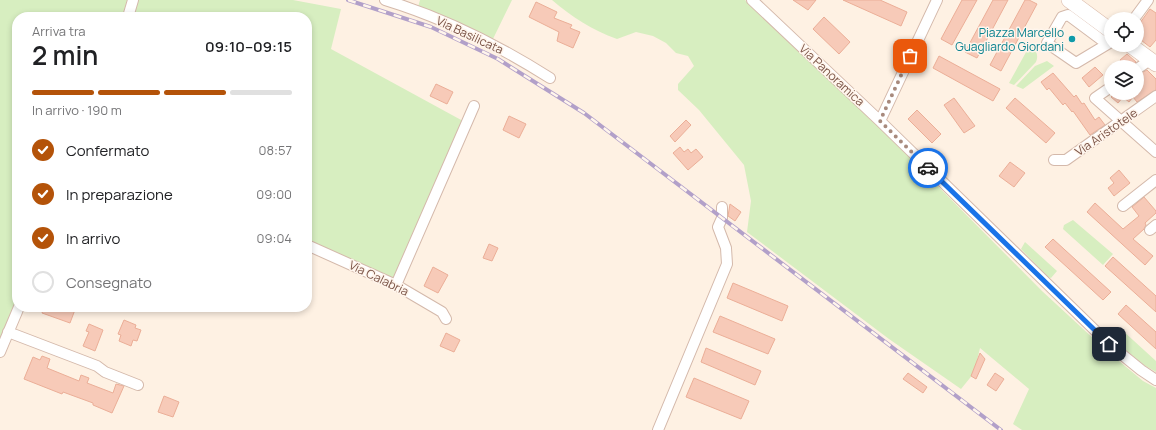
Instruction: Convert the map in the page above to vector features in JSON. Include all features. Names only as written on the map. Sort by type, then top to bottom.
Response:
[{"type":"main road","points":[[1069,0],[1104,33]]},
{"type":"main road","points":[[1139,52],[1153,62]]},
{"type":"street","points":[[129,12],[133,0]]},
{"type":"street","name":"Via Basilicata","points":[[385,0],[455,26],[519,58],[550,78]]},
{"type":"street","name":"Via Panoramica","points":[[752,0],[880,121],[1109,344],[1145,374],[1156,380]]},
{"type":"street","points":[[880,121],[937,0]]},
{"type":"street","points":[[1139,12],[1148,0]]},
{"type":"street","points":[[1068,15],[1110,39],[1076,63],[1047,43],[1062,17],[1068,15]]},
{"type":"street","points":[[1104,92],[1095,98],[1156,152]]},
{"type":"street","name":"Via Aristotele","points":[[1054,160],[1066,160],[1122,122],[1156,96]]},
{"type":"street","points":[[396,285],[474,106]]},
{"type":"street","points":[[1123,206],[1156,180]]},
{"type":"street","points":[[658,430],[727,264],[726,248],[718,226],[722,218],[722,207]]},
{"type":"street","name":"Via Calabria","points":[[312,247],[396,285],[442,312],[446,319]]},
{"type":"street","points":[[0,352],[17,312]]},
{"type":"street","points":[[8,332],[97,366],[105,372],[138,385]]},
{"type":"green space","points":[[0,0],[127,0],[124,12],[12,12],[13,312],[0,340]]},
{"type":"green space","points":[[138,0],[293,0],[341,9],[331,49],[463,121],[394,279],[312,243],[312,12],[133,12]]},
{"type":"green space","points":[[420,0],[512,0],[492,41],[418,7]]},
{"type":"green space","points":[[552,0],[745,0],[888,136],[1042,291],[1107,351],[1143,381],[1156,388],[1156,430],[1022,430],[1013,424],[1029,389],[980,348],[974,373],[961,389],[889,339],[747,232],[751,201],[744,165],[699,110],[678,90],[678,84],[694,66],[688,56],[676,53],[666,43],[653,36],[636,32],[617,39],[599,32],[567,12]]},
{"type":"green space","points":[[1030,45],[1036,52],[1036,62],[1014,85],[1009,83]]},
{"type":"green space","points":[[1047,61],[1054,66],[1023,89],[1016,86],[1035,66]]},
{"type":"green space","points":[[1073,220],[1113,254],[1103,265],[1063,229],[1064,225]]},
{"type":"green space","points":[[1025,242],[1057,271],[1051,278],[1048,277],[1021,249]]},
{"type":"green space","points":[[1122,330],[1156,361],[1156,372],[1144,365],[1116,342],[1115,338]]},
{"type":"building","points":[[793,0],[816,0],[808,10]]},
{"type":"building","points":[[843,0],[880,0],[907,12],[901,26]]},
{"type":"building","points":[[962,0],[977,0],[952,45],[941,39]]},
{"type":"building","points":[[993,0],[1008,0],[977,58],[965,52]]},
{"type":"building","points":[[1025,0],[1029,0],[1037,4],[1001,71],[990,65]]},
{"type":"building","points":[[536,2],[557,12],[554,18],[572,25],[570,28],[580,32],[573,48],[557,41],[559,32],[529,17]]},
{"type":"building","points":[[1150,9],[1156,13],[1156,40],[1150,47],[1144,42],[1144,17]]},
{"type":"building","points":[[824,17],[850,42],[839,54],[813,29]]},
{"type":"building","points":[[1127,54],[1134,60],[1120,60]]},
{"type":"building","points":[[939,56],[1000,89],[993,101],[933,68]]},
{"type":"building","points":[[1095,67],[1103,75],[1089,87],[1082,78]]},
{"type":"building","points":[[1147,70],[1156,79],[1156,90],[1144,98],[1144,72]]},
{"type":"building","points":[[1053,73],[1074,97],[1076,95],[1082,104],[1084,103],[1095,120],[1099,117],[1105,125],[1090,135],[1073,111],[1072,112],[1065,103],[1063,105],[1049,88],[1047,90],[1041,82]]},
{"type":"building","points":[[436,84],[453,92],[447,104],[430,96]]},
{"type":"building","points":[[954,98],[975,126],[964,133],[944,105]]},
{"type":"building","points":[[1015,98],[1055,133],[1046,143],[1006,108]]},
{"type":"building","points":[[917,110],[941,134],[932,143],[908,119]]},
{"type":"building","points":[[509,116],[526,124],[519,138],[503,130]]},
{"type":"building","points":[[686,120],[691,125],[675,142],[670,136]]},
{"type":"building","points":[[680,147],[684,152],[688,149],[691,153],[696,149],[703,157],[688,170],[673,153]]},
{"type":"building","points":[[1010,162],[1025,173],[1014,187],[999,176]]},
{"type":"building","points":[[1119,170],[1130,183],[1114,196],[1108,188],[1114,183],[1110,178]]},
{"type":"building","points":[[1144,197],[1156,211],[1156,213],[1145,223],[1146,225],[1144,229],[1133,239],[1153,256],[1145,265],[1087,212],[1095,203],[1123,229],[1139,216],[1132,207]]},
{"type":"building","points":[[730,204],[741,212],[735,221],[728,216]]},
{"type":"building","points":[[1053,239],[1111,292],[1103,300],[1045,247]]},
{"type":"building","points":[[489,244],[498,248],[492,261],[483,258]]},
{"type":"building","points":[[1113,257],[1156,296],[1156,312],[1105,266]]},
{"type":"building","points":[[433,267],[448,275],[438,293],[424,286]]},
{"type":"building","points":[[733,283],[788,306],[782,321],[727,298]]},
{"type":"building","points":[[1126,305],[1156,332],[1156,349],[1118,314]]},
{"type":"building","points":[[42,312],[74,312],[70,323]]},
{"type":"building","points":[[720,316],[775,339],[768,354],[713,332]]},
{"type":"building","points":[[124,320],[136,325],[135,328],[141,330],[137,341],[133,340],[131,346],[119,341],[121,335],[118,334]]},
{"type":"building","points":[[89,324],[103,330],[95,351],[83,346],[89,332],[86,331]]},
{"type":"building","points":[[446,333],[460,340],[454,352],[440,346]]},
{"type":"building","points":[[706,348],[761,371],[755,385],[701,362]]},
{"type":"building","points":[[980,353],[985,359],[976,379],[971,376]]},
{"type":"building","points":[[42,356],[50,359],[47,368],[79,381],[81,375],[89,378],[87,383],[113,393],[116,384],[124,386],[112,413],[93,405],[93,403],[63,392],[62,394],[24,379],[33,357],[40,360]]},
{"type":"building","points":[[908,373],[927,387],[923,393],[903,379]]},
{"type":"building","points":[[995,373],[1004,379],[996,391],[987,385]]},
{"type":"building","points":[[694,378],[749,401],[741,419],[686,397]]},
{"type":"building","points":[[164,396],[179,402],[173,417],[158,412]]},
{"type":"railway","points":[[348,0],[431,27],[498,59],[584,113],[1001,430]]},
{"type":"way so far","points":[[910,56],[880,121],[928,168]]},
{"type":"place","name":"Piazza Marcello Guagliardo Giordani","points":[[1072,39]]},
{"type":"route","points":[[928,168],[1109,344]]}]
